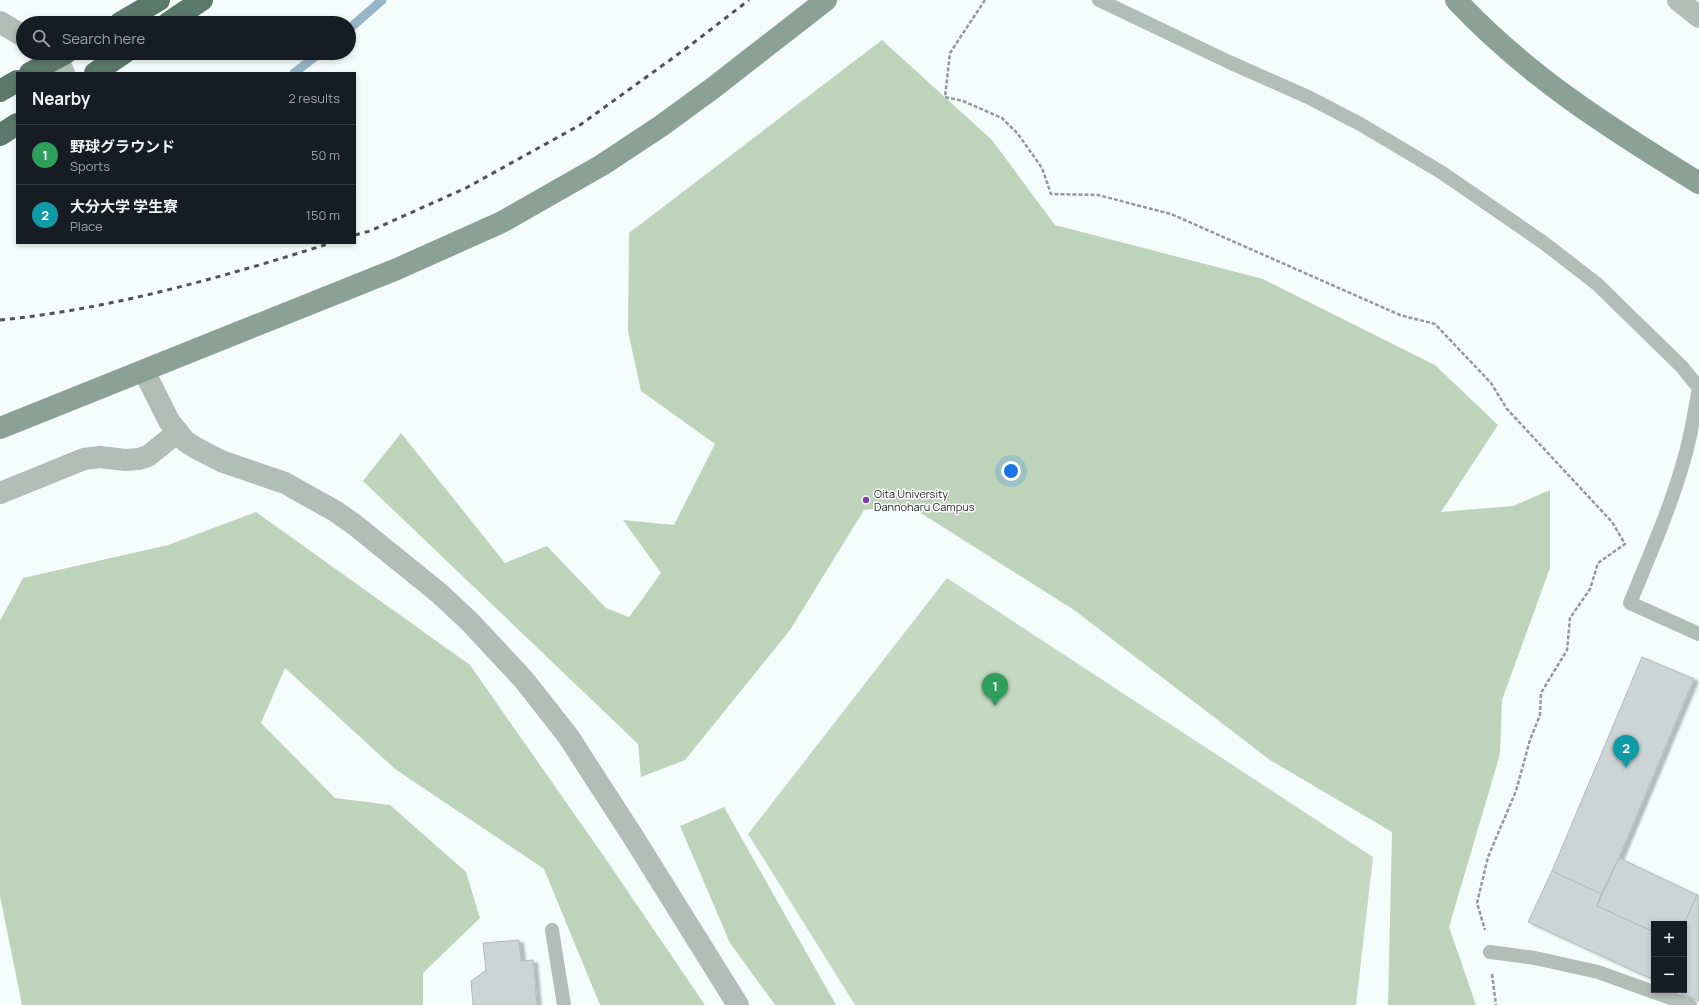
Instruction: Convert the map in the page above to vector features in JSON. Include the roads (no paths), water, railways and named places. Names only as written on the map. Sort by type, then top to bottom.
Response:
[{"type":"highway","points":[[132,16],[159,0]]},
{"type":"highway","points":[[178,16],[202,0]]},
{"type":"highway","points":[[32,72],[57,60]]},
{"type":"highway","points":[[96,72],[114,60]]},
{"type":"highway","points":[[0,91],[16,82]]},
{"type":"highway","points":[[0,135],[16,125]]},
{"type":"street","points":[[0,428],[397,269],[502,222],[602,165],[661,126],[713,88],[826,0]]},
{"type":"street","points":[[1456,0],[1505,48],[1540,77],[1604,124],[1699,183]]},
{"type":"street","points":[[1678,0],[1699,17]]},
{"type":"street","points":[[0,22],[16,32]]},
{"type":"street","points":[[144,371],[169,421],[185,441],[221,461],[285,483],[334,511],[379,544],[469,621],[524,680],[568,736],[632,834],[738,1005]]},
{"type":"street","points":[[0,493],[84,459],[100,457],[125,460],[148,456],[178,432]]},
{"type":"lane","points":[[1099,0],[1229,62],[1308,97],[1360,124],[1441,172],[1544,243],[1597,284],[1682,367],[1699,388],[1690,437],[1676,486],[1660,531],[1630,603],[1699,634]]},
{"type":"lane","points":[[552,930],[564,1005]]},
{"type":"lane","points":[[1490,952],[1535,958],[1598,972],[1690,1005]]},
{"type":"waterway","points":[[356,23],[382,0]]},
{"type":"waterway","points":[[295,72],[311,60]]},
{"type":"railway","points":[[356,235],[370,231],[466,188],[580,125],[688,47],[749,0]]},
{"type":"railway","points":[[0,320],[42,315],[125,300],[249,268],[328,244]]},
{"type":"place","name":"Oita University Dannoharu Campus","points":[[866,500]]},
{"type":"place","name":"野球グラウンド","points":[[995,706]]},
{"type":"place","name":"大分大学 学生寮","points":[[1626,768]]}]
